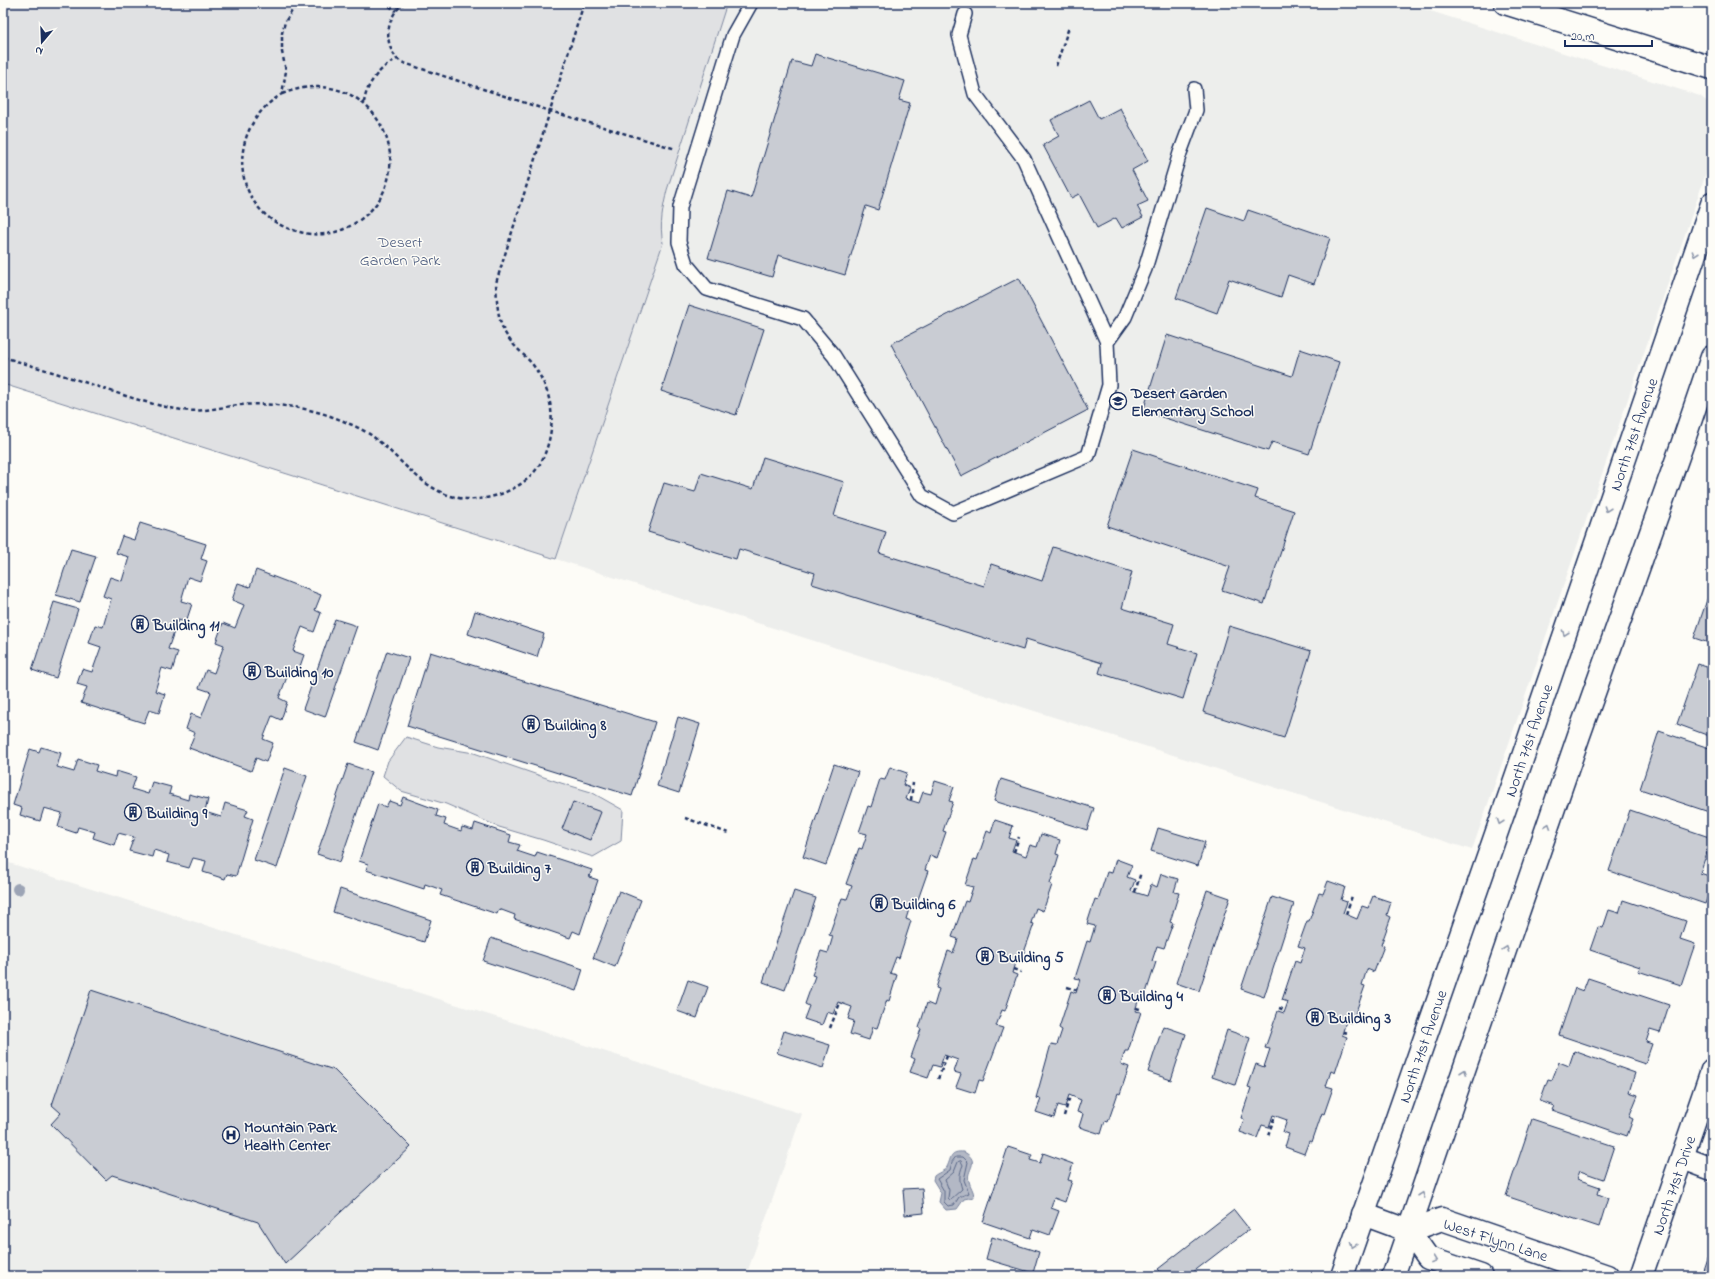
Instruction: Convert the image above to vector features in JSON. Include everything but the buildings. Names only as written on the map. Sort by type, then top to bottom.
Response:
[{"type":"street","points":[[1505,3],[1712,68]]},
{"type":"street","name":"North 71st Avenue","points":[[1342,1276],[1520,767],[1712,204]]},
{"type":"street","points":[[1393,1276],[1574,750],[1712,357]]},
{"type":"street","name":"North 71st Drive","points":[[1641,1276],[1712,1070]]},
{"type":"street","points":[[1682,1158],[1712,1169]]},
{"type":"street","points":[[1363,1214],[1409,1232],[1428,1258],[1481,1276]]},
{"type":"street","name":"West Flynn Lane","points":[[1409,1232],[1442,1219],[1607,1276]]},
{"type":"lane","points":[[751,3],[733,35],[680,207],[679,242],[686,264],[707,289],[802,320],[834,356],[922,496],[953,513],[1088,456],[1109,384],[1107,342],[1024,159],[975,94],[959,35],[965,14]]},
{"type":"lane","points":[[1107,342],[1125,317],[1145,269],[1180,152],[1196,110],[1194,89]]},
{"type":"path","points":[[282,94],[286,71],[282,52],[282,32],[285,22],[297,3]]},
{"type":"path","points":[[383,3],[396,11]]},
{"type":"path","points":[[405,3],[390,19],[388,32],[393,52],[397,59],[411,66],[680,150]]},
{"type":"path","points":[[3,357],[126,396],[178,410],[214,410],[232,406],[261,404],[313,410],[350,424],[370,434],[419,479],[450,496],[468,499],[488,498],[507,493],[520,485],[542,461],[549,443],[552,425],[552,408],[548,392],[541,377],[532,364],[506,335],[500,320],[496,283],[584,3]]},
{"type":"path","points":[[1056,66],[1069,28]]},
{"type":"path","points":[[364,103],[372,80],[389,63],[397,59]]},
{"type":"path","points":[[310,86],[326,86],[344,91],[364,103],[375,114],[383,127],[389,145],[391,164],[388,179],[383,194],[376,205],[357,222],[332,233],[307,234],[293,231],[281,226],[257,206],[250,194],[242,167],[242,150],[245,137],[251,123],[259,112],[273,99],[282,94],[310,86]]},
{"type":"path","points":[[911,800],[913,783]]},
{"type":"path","points":[[685,818],[731,834]]},
{"type":"path","points":[[1014,852],[1019,837]]},
{"type":"path","points":[[1135,892],[1141,872]]},
{"type":"path","points":[[1346,914],[1352,896]]},
{"type":"path","points":[[1013,969],[1021,972]]},
{"type":"path","points":[[1067,987],[1076,990]]},
{"type":"path","points":[[830,1028],[840,1003]]},
{"type":"path","points":[[1136,1008],[1140,1009]]},
{"type":"path","points":[[1279,1008],[1285,1010]]},
{"type":"path","points":[[1343,1032],[1348,1033]]},
{"type":"path","points":[[938,1079],[947,1056]]},
{"type":"path","points":[[1064,1116],[1070,1096]]},
{"type":"path","points":[[1268,1135],[1275,1116]]},
{"type":"shaded area","name":"Desert Garden Elementary School","points":[[727,3],[1405,3],[1700,96],[1712,106],[1712,156],[1472,850],[556,559],[663,243],[660,230],[661,217],[667,190]]},
{"type":"shaded area","points":[[3,861],[802,1114],[746,1276],[3,1276]]},
{"type":"green space","name":"Desert Garden Park","points":[[3,3],[727,3],[667,190],[661,223],[663,243],[556,559],[3,384]]},
{"type":"green space","points":[[406,737],[438,747],[474,753],[591,792],[623,810],[621,841],[593,857],[499,827],[446,804],[401,791],[383,776],[388,761]]},
{"type":"water","points":[[964,1152],[972,1159],[972,1166],[968,1177],[974,1197],[964,1199],[957,1209],[946,1210],[939,1202],[941,1193],[933,1180],[934,1176],[946,1168],[953,1154]]},
{"type":"place","name":"Desert Garden Elementary School","points":[[1118,401]]},
{"type":"place","name":"Building 11","points":[[140,624]]},
{"type":"place","name":"Building 10","points":[[252,671]]},
{"type":"place","name":"Building 8","points":[[531,724]]},
{"type":"place","name":"Building 9","points":[[133,812]]},
{"type":"place","name":"Building 7","points":[[475,867]]},
{"type":"place","name":"Building 6","points":[[879,903]]},
{"type":"place","name":"Building 5","points":[[985,956]]},
{"type":"place","name":"Building 4","points":[[1107,995]]},
{"type":"place","name":"Building 3","points":[[1315,1017]]},
{"type":"place","name":"Mountain Park Health Center","points":[[231,1135]]}]
